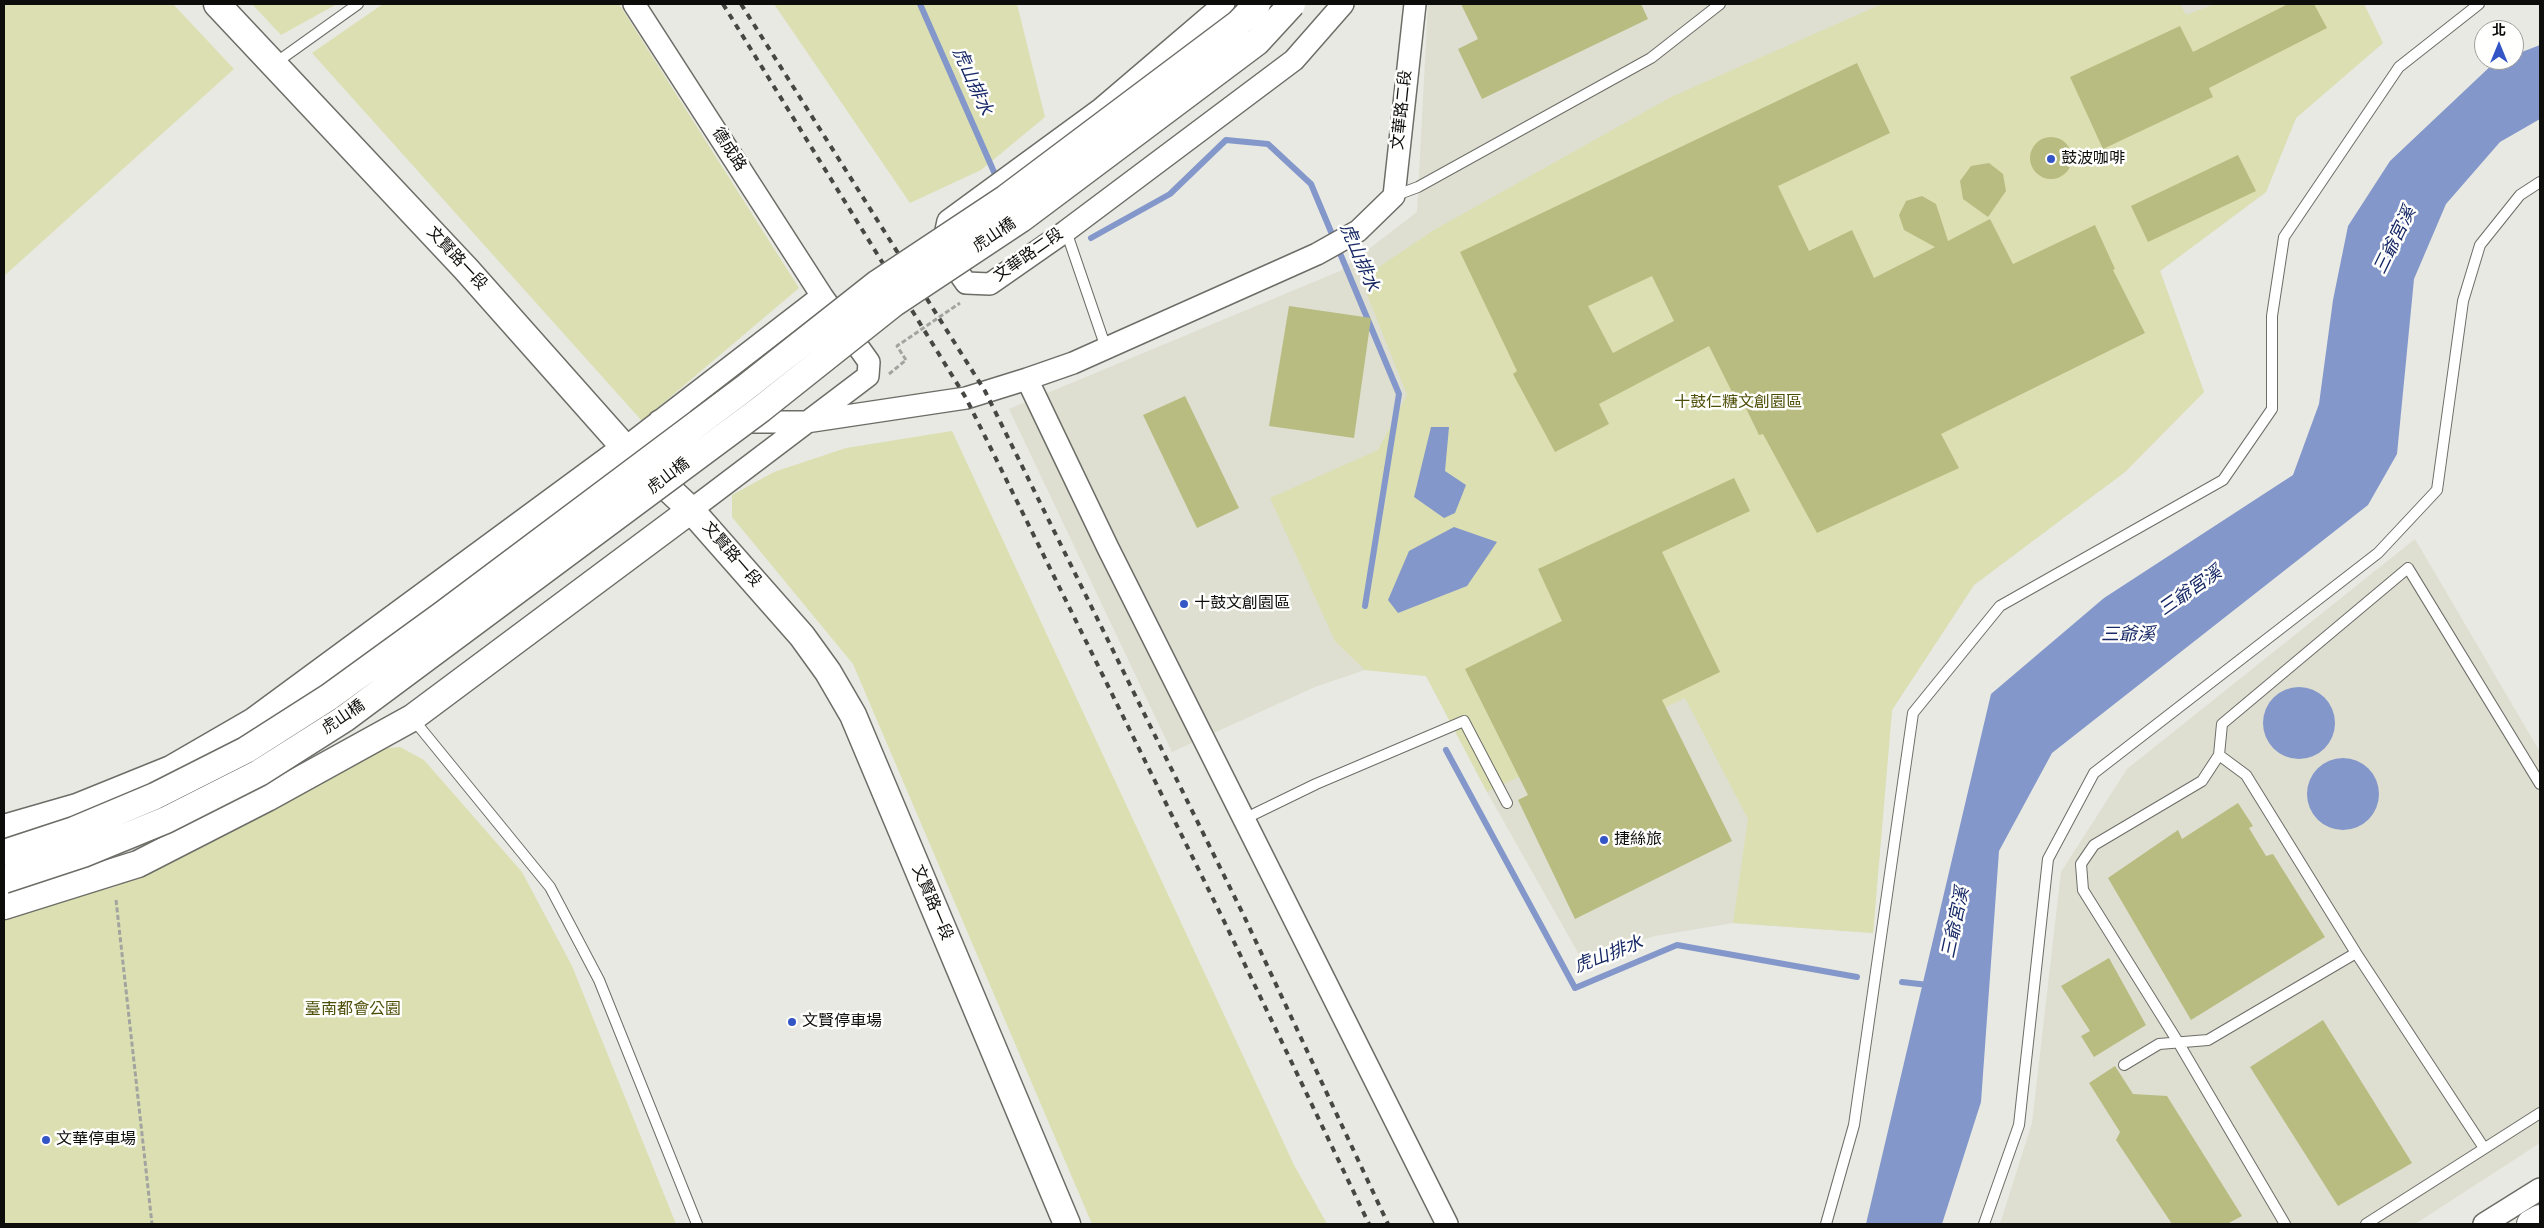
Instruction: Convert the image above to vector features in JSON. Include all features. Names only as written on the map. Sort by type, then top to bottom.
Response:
[{"type":"highway","points":[[2531,1224],[2540,1219]]},
{"type":"street","name":"文賢路一段","points":[[217,4],[466,269],[625,448],[691,510],[802,636],[828,672],[853,715],[1067,1224]]},
{"type":"street","name":"德成路","points":[[634,4],[822,296]]},
{"type":"street","name":"文華路二段","points":[[1224,4],[1101,109],[948,221],[942,249],[966,283],[990,284],[1066,231],[1294,60],[1343,4]]},
{"type":"street","name":"虎山橋","points":[[4,853],[74,830],[155,796],[246,750],[329,697],[442,615],[745,388],[878,283],[1021,186],[1239,23],[1257,4]]},
{"type":"street","name":"虎山橋","points":[[4,880],[83,854],[166,820],[259,773],[344,719],[753,414],[893,304],[1021,219],[1257,42],[1292,4]]},
{"type":"street","name":"文華路二段","points":[[1394,196],[1415,4]]},
{"type":"street","points":[[659,421],[806,422],[966,398],[1027,379],[1106,348],[1317,254],[1358,231],[1394,196]]},
{"type":"street","points":[[4,828],[77,807],[171,769],[254,721],[625,448],[822,296],[869,362],[868,376],[412,718],[267,798],[138,864],[4,906]]},
{"type":"street","points":[[1027,379],[1242,820],[1447,1224]]},
{"type":"street","points":[[2484,1224],[2540,1189]]},
{"type":"lane","points":[[274,64],[358,4]]},
{"type":"lane","points":[[1394,196],[1418,187],[1651,58],[1720,4]]},
{"type":"lane","points":[[1826,1224],[1854,1125],[1913,714],[2000,606],[2223,480],[2272,409],[2272,316],[2284,237],[2399,67],[2479,4]]},
{"type":"lane","points":[[1984,1224],[2019,1125],[2048,859],[2089,781],[2094,773],[2378,553],[2437,490],[2463,301],[2480,245],[2520,195],[2540,182]]},
{"type":"lane","points":[[1066,231],[1106,348]]},
{"type":"lane","points":[[2285,1224],[2178,1042],[2083,890],[2081,864],[2094,845],[2202,781],[2219,755],[2222,724],[2408,568],[2540,784]]},
{"type":"lane","points":[[412,718],[550,887],[599,980],[697,1224]]},
{"type":"lane","points":[[1242,820],[1316,784],[1464,721],[1507,803]]},
{"type":"lane","points":[[2219,755],[2246,775],[2356,952],[2484,1148]]},
{"type":"lane","points":[[2124,1065],[2159,1044],[2208,1040],[2356,952]]},
{"type":"lane","points":[[2366,1224],[2540,1113]]},
{"type":"path","points":[[906,360],[897,346],[960,304]]},
{"type":"path","points":[[116,900],[152,1224]]},
{"type":"shaded area","name":"十鼓仁糖文創園區","points":[[1428,4],[2364,4],[2383,43],[2296,118],[2266,192],[2160,271],[2204,392],[2125,472],[1974,585],[1892,710],[1873,933],[1733,923],[1655,936],[1581,958],[1487,792],[1426,676],[1365,670],[1315,687],[1172,752],[1009,409],[1340,271],[1417,212]]},
{"type":"shaded area","points":[[2415,539],[2540,752],[2540,1143],[2415,1224],[2000,1224],[2032,1123],[2061,872],[2127,769]]},
{"type":"green space","points":[[4,4],[173,4],[234,69],[4,276]]},
{"type":"green space","points":[[252,4],[337,4],[281,35]]},
{"type":"green space","points":[[383,4],[619,4],[799,288],[642,421],[312,53]]},
{"type":"green space","points":[[774,4],[1017,4],[1045,117],[981,170],[910,203]]},
{"type":"green space","name":"十鼓仁糖文創園區","points":[[1882,4],[2180,4],[2186,15],[2215,4],[2364,4],[2383,43],[2296,118],[2266,192],[2160,271],[2204,392],[2125,472],[1974,585],[1892,710],[1873,933],[1733,923],[1748,819],[1685,698],[1487,792],[1426,676],[1365,670],[1335,641],[1270,498],[1378,450],[1407,395],[1361,279],[1434,230],[1671,97]]},
{"type":"green space","points":[[952,431],[1294,1165],[1327,1224],[1092,1224],[853,664],[732,517],[732,495],[774,472],[846,448]]},
{"type":"green space","name":"臺南都會公園","points":[[400,747],[424,760],[522,872],[572,966],[676,1224],[4,1224],[4,916],[114,887],[268,813],[366,750]]},
{"type":"water","name":"三爺溪","points":[[2540,45],[2540,119],[2500,142],[2446,204],[2414,279],[2397,454],[2368,505],[2052,753],[1999,851],[1981,1102],[1942,1224],[1866,1224],[1991,694],[2104,598],[2293,475],[2319,404],[2333,300],[2348,226],[2390,161],[2486,70],[2524,70],[2524,51]]},
{"type":"water","points":[[1431,427],[1449,427],[1445,471],[1466,485],[1455,513],[1444,518],[1414,497]]},
{"type":"water","points":[[1454,527],[1497,542],[1467,586],[1398,613],[1388,600],[1409,551]]},
{"type":"water","points":[[2299,687],[2313,690],[2325,697],[2332,709],[2335,723],[2332,737],[2325,749],[2313,756],[2299,759],[2285,756],[2273,749],[2266,737],[2263,723],[2266,709],[2273,697],[2285,690]]},
{"type":"water","points":[[2336,758],[2350,758],[2369,768],[2379,787],[2379,801],[2369,820],[2350,830],[2336,830],[2317,820],[2307,801],[2307,787],[2317,768]]},
{"type":"building","points":[[1461,4],[1641,4],[1648,19],[1482,99],[1458,49],[1478,39]]},
{"type":"building","points":[[2288,4],[2314,4],[2327,28],[2209,88],[2213,97],[2103,149],[2070,77],[2180,26],[2193,52]]},
{"type":"building","points":[[1857,63],[1890,133],[1778,186],[1809,251],[1852,230],[1874,278],[1935,247],[1904,230],[1899,215],[1906,201],[1922,196],[1936,204],[1948,241],[1990,219],[2013,264],[2095,225],[2115,269],[2113,270],[2145,333],[1941,434],[1959,468],[1817,533],[1763,434],[1759,435],[1742,400],[1737,402],[1709,346],[1599,404],[1609,424],[1555,452],[1513,374],[1517,371],[1460,252]],"holes":[[[1652,276],[1674,321],[1613,353],[1588,306]]]},
{"type":"building","name":"鼓波咖啡","points":[[2051,137],[2066,143],[2072,158],[2066,173],[2051,179],[2036,173],[2030,158],[2036,143]]},
{"type":"building","points":[[2238,155],[2256,191],[2148,242],[2131,206]]},
{"type":"building","points":[[1989,163],[2003,174],[2006,191],[1988,217],[1963,199],[1960,181],[1971,166]]},
{"type":"building","points":[[1289,306],[1371,318],[1354,438],[1269,426]]},
{"type":"building","points":[[1185,396],[1239,508],[1197,528],[1143,415]]},
{"type":"building","points":[[1734,478],[1750,511],[1662,552],[1720,672],[1662,700],[1732,841],[1575,919],[1518,800],[1528,795],[1465,669],[1562,621],[1538,569]]},
{"type":"building","points":[[2238,803],[2253,826],[2249,828],[2266,856],[2273,854],[2325,937],[2191,1020],[2108,878],[2178,830],[2182,839]]},
{"type":"building","points":[[2109,958],[2146,1025],[2094,1057],[2081,1036],[2090,1031],[2061,986]]},
{"type":"building","points":[[2323,1020],[2412,1163],[2338,1206],[2250,1067]]},
{"type":"building","points":[[2115,1066],[2133,1094],[2167,1096],[2242,1216],[2227,1224],[2172,1224],[2116,1140],[2120,1132],[2089,1083]]},
{"type":"waterway","name":"虎山排水","points":[[920,4],[994,172]]},
{"type":"waterway","name":"虎山排水","points":[[1091,238],[1170,194],[1226,140],[1268,144],[1311,184],[1399,394],[1365,606]]},
{"type":"waterway","name":"虎山排水","points":[[1446,750],[1575,988],[1677,945],[1857,977]]},
{"type":"waterway","name":"虎山排水","points":[[1902,982],[1928,985]]},
{"type":"railway","points":[[723,4],[966,398],[1224,921],[1369,1224]]},
{"type":"railway","points":[[741,4],[985,391],[1244,916],[1388,1224]]},
{"type":"place","name":"鼓波咖啡","points":[[2051,159]]},
{"type":"place","name":"十鼓文創園區","points":[[1184,604]]},
{"type":"place","name":"捷絲旅","points":[[1604,840]]},
{"type":"place","name":"文賢停車場","points":[[792,1022]]},
{"type":"place","name":"文華停車場","points":[[46,1140]]},
{"type":"water label","name":"三爺宮溪","points":[[2396,241]]},
{"type":"water label","name":"三爺宮溪","points":[[2191,592]]},
{"type":"water label","name":"三爺宮溪","points":[[1957,923]]}]
